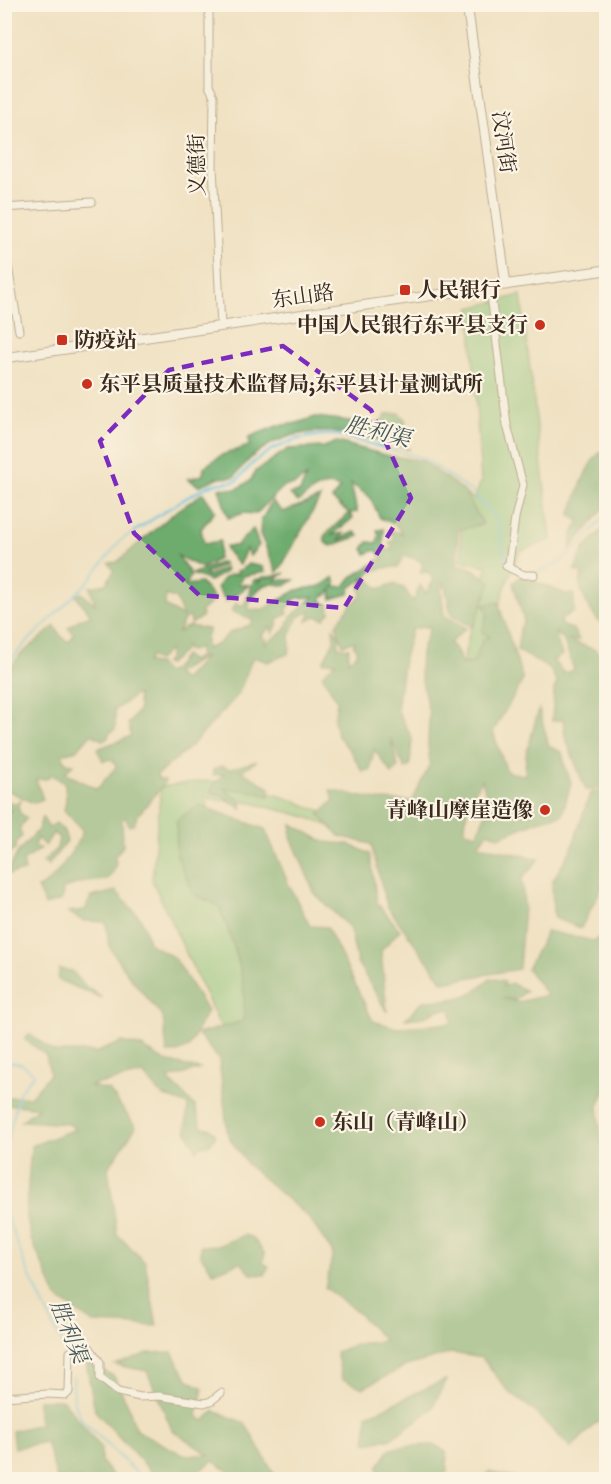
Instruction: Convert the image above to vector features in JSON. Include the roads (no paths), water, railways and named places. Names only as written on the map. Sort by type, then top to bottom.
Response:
[{"type":"street","name":"义德街","points":[[209,4],[209,86],[214,96],[213,167],[221,326]]},
{"type":"street","name":"汶河街","points":[[467,4],[506,285]]},
{"type":"street","points":[[4,208],[92,202]]},
{"type":"street","points":[[4,243],[19,331]]},
{"type":"street","name":"东山路","points":[[4,358],[606,270]]},
{"type":"street","points":[[490,287],[507,425],[523,485],[515,518],[509,563],[506,566],[511,570],[534,575]]},
{"type":"street","points":[[4,1397],[66,1395],[69,1392],[70,1354],[78,1347],[90,1348],[100,1362],[100,1378],[118,1392],[140,1396],[159,1396],[198,1404],[209,1402],[221,1393]]},
{"type":"waterway","name":"胜利渠","points":[[4,669],[21,648],[87,583],[121,540],[179,502],[210,485],[236,481],[254,462],[271,450],[297,439],[338,435],[425,459],[471,491],[497,519],[506,562]]},
{"type":"waterway","name":"胜利渠","points":[[533,573],[544,570],[564,558],[606,516]]},
{"type":"waterway","name":"胜利渠","points":[[4,1061],[22,1064],[34,1074],[20,1091],[4,1152]]},
{"type":"waterway","name":"胜利渠","points":[[4,1208],[27,1270],[67,1354]]},
{"type":"waterway","name":"胜利渠","points":[[73,1377],[74,1403],[82,1420],[144,1480]]},
{"type":"place","name":"人民银行","points":[[405,290]]},
{"type":"place","name":"中国人民银行东平县支行","points":[[540,325]]},
{"type":"place","name":"防疫站","points":[[62,340]]},
{"type":"place","name":"东平县质量技术监督局;东平县计量测试所","points":[[87,384]]},
{"type":"place","name":"青峰山摩崖造像","points":[[545,810]]},
{"type":"place","name":"东山（青峰山）","points":[[320,1122]]}]
